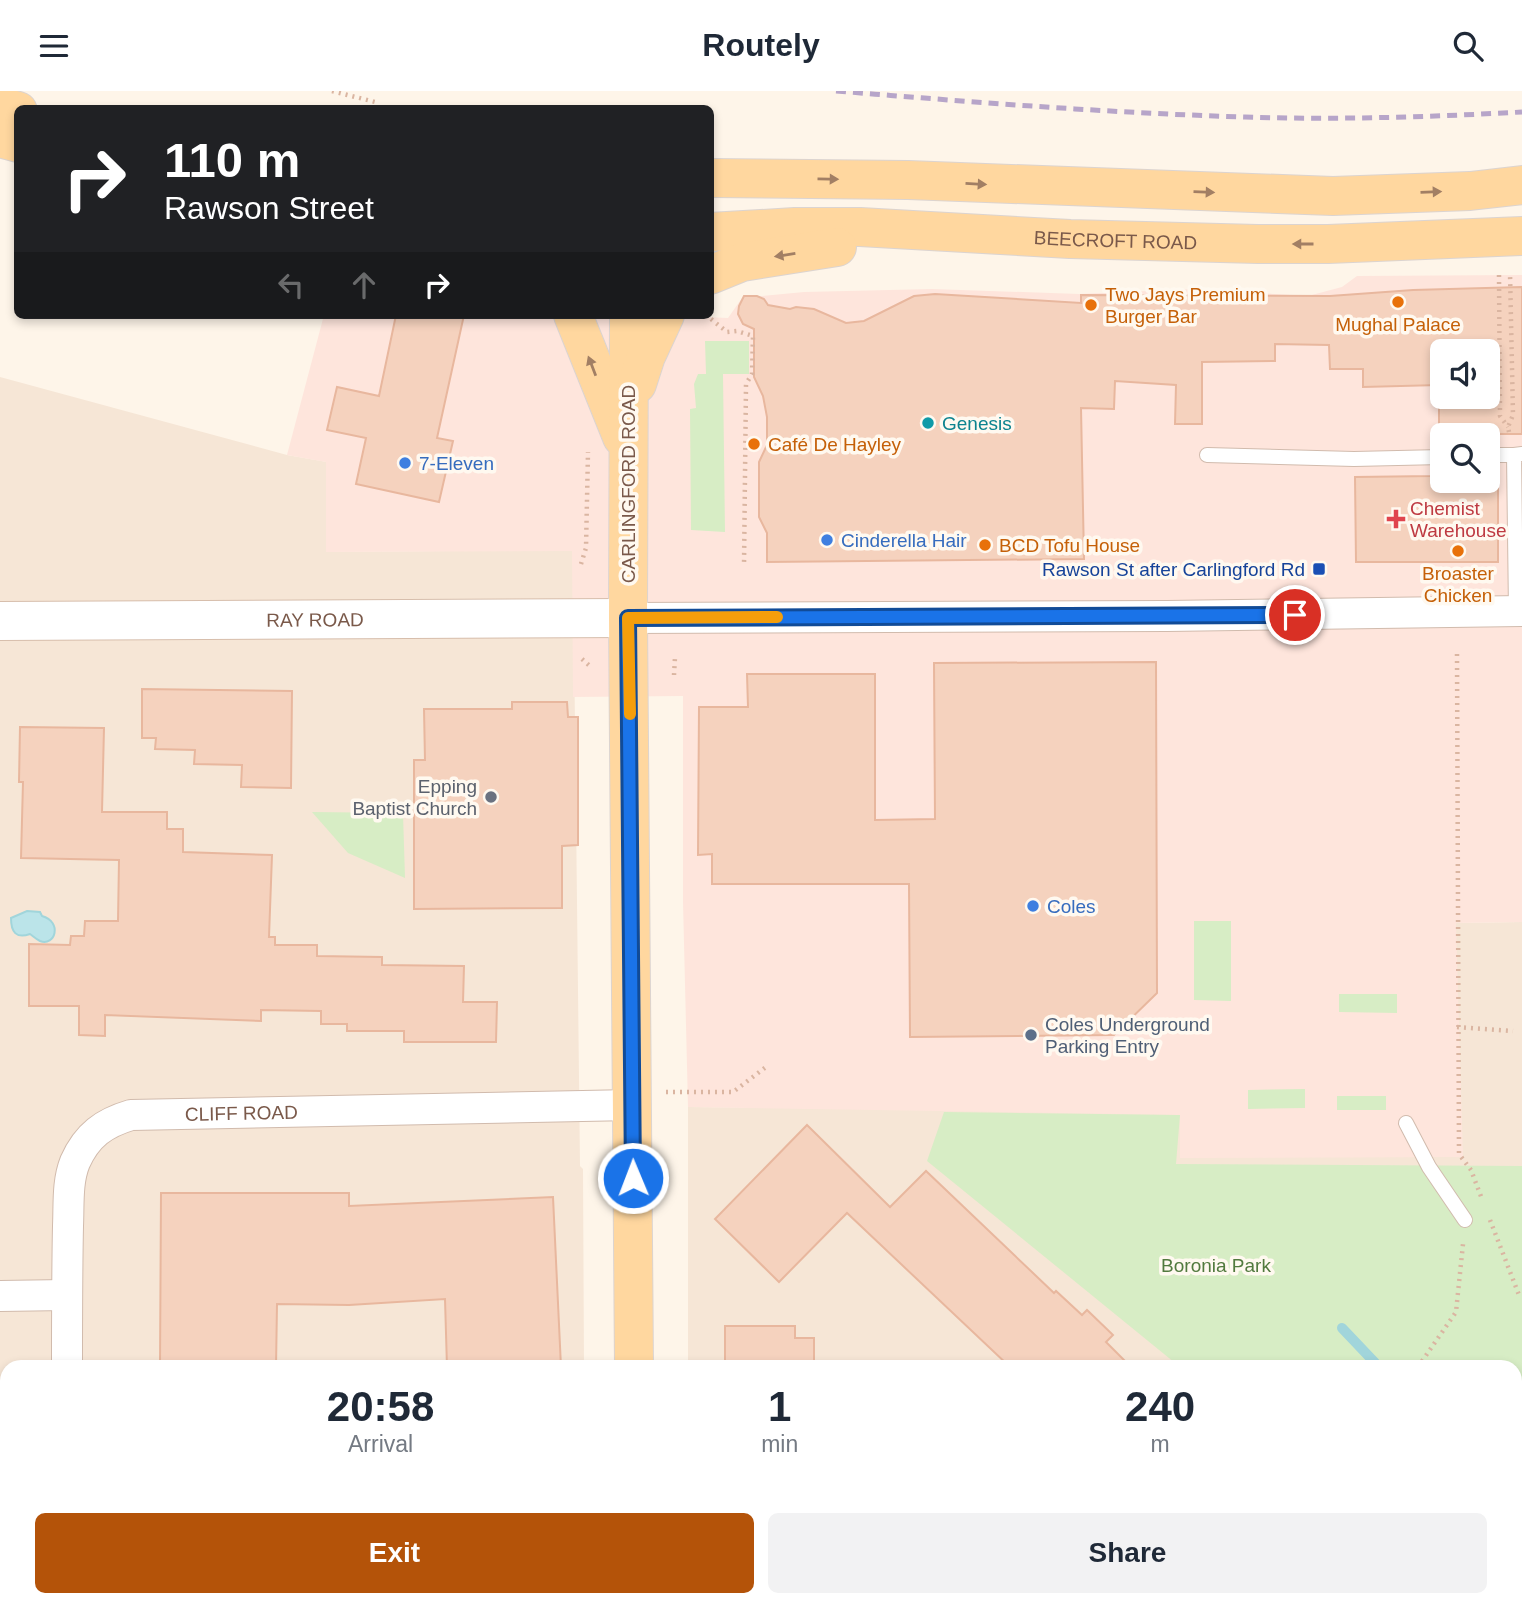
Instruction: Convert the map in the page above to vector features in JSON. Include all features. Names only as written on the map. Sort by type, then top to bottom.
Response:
[{"type":"main road","points":[[714,178],[908,180],[1333,196],[1470,191],[1522,185]]},
{"type":"main road","name":"BEECROFT ROAD","points":[[714,232],[826,226],[1258,244],[1328,244],[1522,236]]},
{"type":"main road","points":[[714,274],[752,260],[925,232]]},
{"type":"main road","points":[[574,319],[628,452]]},
{"type":"main road","name":"CARLINGFORD ROAD","points":[[629,319],[628,618],[634,1360]]},
{"type":"main road","points":[[628,452],[640,371],[664,319]]},
{"type":"street","points":[[628,618],[1167,616],[1519,611]]},
{"type":"street","name":"RAY ROAD","points":[[0,621],[628,618]]},
{"type":"street","name":"CLIFF ROAD","points":[[67,1360],[69,1181],[76,1161],[92,1136],[111,1121],[131,1115],[632,1098]]},
{"type":"street","points":[[0,1296],[66,1295]]},
{"type":"lane","points":[[1208,455],[1354,459],[1430,457]]},
{"type":"lane","points":[[1500,455],[1518,455],[1519,611]]},
{"type":"lane","points":[[1406,1123],[1429,1167],[1465,1220]]},
{"type":"path","points":[[332,91],[375,102]]},
{"type":"path","points":[[1508,427],[1513,415],[1510,273]]},
{"type":"path","points":[[1499,275],[1500,416],[1508,427],[1518,455]]},
{"type":"path","points":[[711,320],[727,332],[737,331],[753,337],[752,374],[746,384],[744,566]]},
{"type":"path","points":[[1457,654],[1459,1154],[1471,1170],[1519,1295],[1522,1294]]},
{"type":"path","points":[[674,675],[675,657]]},
{"type":"path","points":[[582,659],[593,669]]},
{"type":"path","points":[[1457,1027],[1513,1031]]},
{"type":"path","points":[[632,1098],[733,1092],[766,1067]]},
{"type":"path","points":[[1423,1360],[1456,1312],[1471,1170]]},
{"type":"shaded area","points":[[1522,275],[1522,922],[1456,923],[1463,1157],[1180,1158],[1180,1115],[688,1107],[683,902],[683,696],[573,697],[572,551],[326,552],[326,462],[287,455],[323,319],[714,319],[728,318],[742,298],[804,292],[932,289],[1079,294],[1195,289],[1308,296],[1342,287],[1357,276]]},
{"type":"shaded area","points":[[0,377],[287,455],[327,462],[326,552],[573,550],[584,1360],[0,1360]]},
{"type":"shaded area","points":[[1522,922],[1522,1360],[688,1360],[688,1107],[1183,1112],[1456,923]]},
{"type":"green space","points":[[705,341],[749,341],[749,374],[723,374],[725,532],[691,530],[690,409],[696,408],[694,384],[698,374],[706,374]]},
{"type":"green space","points":[[312,812],[403,813],[405,878],[348,853]]},
{"type":"green space","points":[[1194,921],[1231,921],[1231,1001],[1194,1000]]},
{"type":"green space","points":[[1339,994],[1397,994],[1397,1013],[1339,1012]]},
{"type":"green space","points":[[1305,1089],[1305,1108],[1248,1109],[1248,1090]]},
{"type":"green space","points":[[1337,1096],[1386,1096],[1386,1110],[1337,1110]]},
{"type":"green space","name":"Boronia Park","points":[[944,1112],[1180,1115],[1176,1164],[1522,1166],[1522,1360],[1171,1360],[927,1161]]},
{"type":"water","points":[[27,911],[40,912],[53,923],[55,928],[50,940],[40,941],[30,934],[21,936],[15,933],[11,918]]},
{"type":"building","name":"Genesis","points":[[1522,287],[1522,434],[1500,434],[1500,423],[1439,423],[1439,409],[1500,409],[1500,339],[1430,339],[1430,385],[1363,387],[1363,369],[1330,369],[1329,345],[1275,344],[1275,361],[1202,362],[1202,424],[1175,424],[1176,385],[1115,381],[1114,409],[1081,408],[1084,559],[767,562],[767,533],[759,517],[759,462],[767,445],[767,417],[763,396],[754,377],[754,329],[743,324],[738,314],[744,296],[757,296],[764,299],[768,305],[814,309],[846,323],[864,321],[914,296],[935,294],[1081,303],[1081,295],[1330,296],[1413,290]]},
{"type":"building","name":"7-Eleven","points":[[395,319],[463,319],[437,438],[453,441],[439,502],[356,484],[366,438],[327,430],[337,387],[379,396]]},
{"type":"building","name":"Chemist Warehouse","points":[[1430,476],[1430,493],[1498,493],[1498,562],[1356,562],[1355,477]]},
{"type":"building","name":"Coles","points":[[1156,662],[1157,993],[1114,1035],[910,1037],[909,884],[712,884],[712,854],[698,855],[699,707],[748,707],[747,674],[875,674],[875,820],[935,819],[934,663]]},
{"type":"building","points":[[142,689],[292,691],[291,788],[241,787],[242,765],[194,764],[195,750],[155,749],[156,738],[142,738]]},
{"type":"building","points":[[512,702],[567,702],[568,717],[578,717],[578,845],[562,846],[562,908],[414,909],[414,760],[425,760],[424,709],[512,709]]},
{"type":"building","points":[[20,727],[104,728],[102,812],[167,812],[167,829],[183,829],[183,852],[272,855],[269,937],[275,937],[275,945],[317,945],[317,956],[382,957],[382,965],[464,966],[463,1002],[497,1002],[496,1042],[404,1042],[404,1031],[347,1031],[347,1024],[321,1024],[321,1011],[261,1010],[261,1021],[105,1015],[105,1036],[79,1035],[79,1006],[29,1006],[29,944],[70,945],[71,936],[84,936],[85,921],[118,921],[119,860],[21,858],[23,782],[19,782]]},
{"type":"building","points":[[807,1125],[890,1207],[926,1171],[1054,1293],[1056,1291],[1082,1315],[1087,1310],[1113,1335],[1106,1342],[1124,1360],[1003,1360],[847,1213],[779,1282],[715,1219]]},
{"type":"building","points":[[161,1193],[349,1193],[349,1206],[553,1197],[561,1360],[447,1360],[445,1299],[349,1305],[277,1304],[276,1360],[160,1360]]},
{"type":"building","points":[[725,1326],[795,1326],[795,1338],[814,1338],[814,1360],[725,1360]]},
{"type":"waterway","points":[[1342,1328],[1372,1360]]},
{"type":"railway","points":[[836,91],[1091,110],[1245,117],[1384,118],[1522,112]]},
{"type":"slow traffic","points":[[630,714],[628,618],[777,617]]},
{"type":"place","name":"Mughal Palace","points":[[1398,302]]},
{"type":"place","name":"Two Jays Premium Burger Bar","points":[[1091,305]]},
{"type":"place","name":"Genesis","points":[[928,423]]},
{"type":"place","name":"Café De Hayley","points":[[754,444]]},
{"type":"place","name":"7-Eleven","points":[[405,463]]},
{"type":"place","name":"Chemist Warehouse","points":[[1396,519]]},
{"type":"place","name":"Cinderella Hair","points":[[827,540]]},
{"type":"place","name":"BCD Tofu House","points":[[985,545]]},
{"type":"place","name":"Broaster Chicken","points":[[1458,551]]},
{"type":"place","name":"Rawson St after Carlingford Rd","points":[[1319,569]]},
{"type":"place","name":"Epping Baptist Church","points":[[491,797]]},
{"type":"place","name":"Coles","points":[[1033,906]]},
{"type":"place","name":"Coles Underground Parking Entry","points":[[1031,1035]]},
{"type":"route","points":[[633,1178],[628,618],[1295,615]]}]
